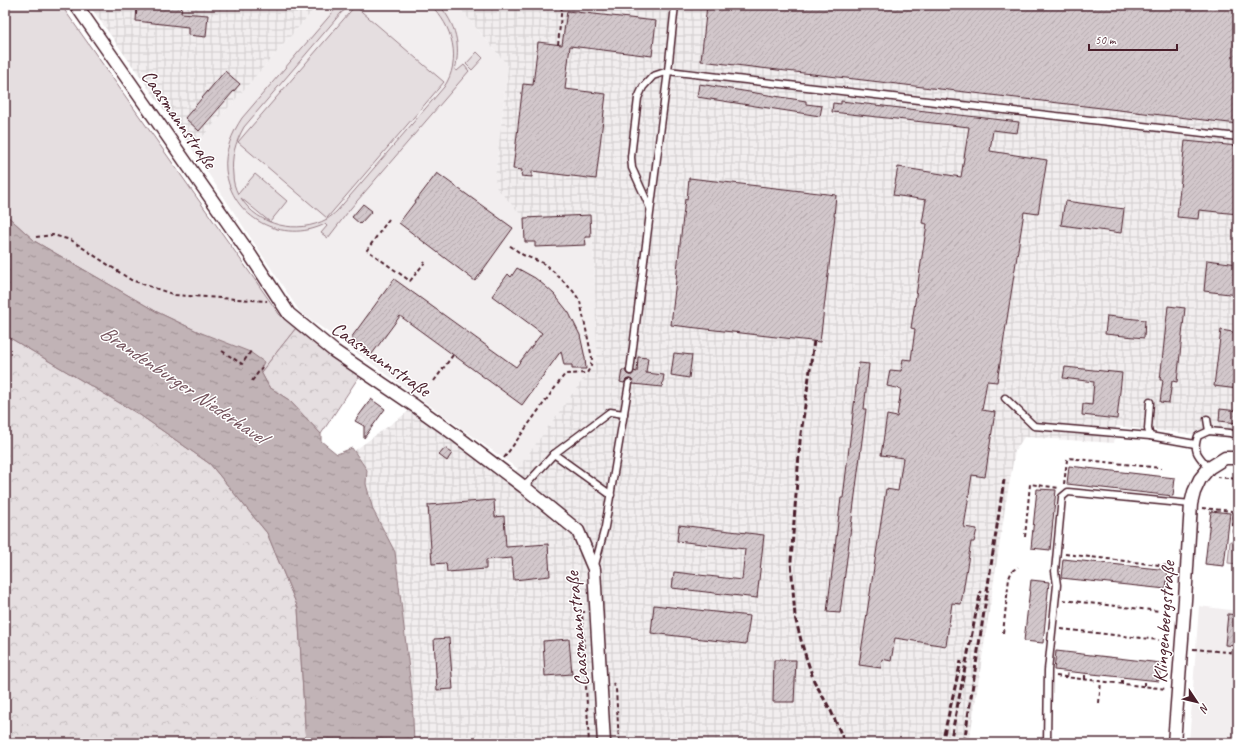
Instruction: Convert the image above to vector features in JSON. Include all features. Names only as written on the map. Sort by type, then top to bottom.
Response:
[{"type":"street","name":"Caasmannstraße","points":[[76,5],[249,253],[289,314],[334,351],[421,411],[524,487],[578,531],[594,569],[604,743]]},
{"type":"street","points":[[1209,468],[1225,458],[1238,458]]},
{"type":"street","name":"Klingenbergstraße","points":[[1174,743],[1187,571],[1196,506],[1194,492],[1200,480],[1209,468]]},
{"type":"lane","points":[[630,371],[675,5]]},
{"type":"lane","points":[[650,208],[632,168],[631,157],[638,98],[643,87],[653,76],[668,71],[1238,137]]},
{"type":"lane","points":[[594,569],[605,527],[629,383]]},
{"type":"lane","points":[[1005,398],[1034,426],[1150,436],[1195,444]]},
{"type":"lane","points":[[1150,402],[1148,429],[1150,436]]},
{"type":"lane","points":[[524,487],[554,454],[610,412],[624,414]]},
{"type":"lane","points":[[1207,419],[1209,430]]},
{"type":"lane","points":[[1209,468],[1196,453],[1195,444],[1198,436],[1209,430],[1230,433],[1238,436]]},
{"type":"lane","points":[[554,454],[611,495]]},
{"type":"lane","points":[[1047,743],[1048,675],[1056,585],[1056,553],[1062,497],[1068,492],[1196,506]]},
{"type":"path","points":[[558,45],[562,5]]},
{"type":"path","points":[[389,220],[367,250],[410,281],[425,262]]},
{"type":"path","points":[[36,237],[53,235],[71,240],[131,280],[175,295],[256,301]]},
{"type":"path","points":[[502,461],[565,374],[587,373],[592,362],[580,301],[576,295],[554,272],[543,264],[523,255],[509,245]]},
{"type":"path","points":[[222,351],[242,364],[251,351]]},
{"type":"path","points":[[434,381],[453,355]]},
{"type":"path","points":[[252,381],[262,367]]},
{"type":"path","points":[[1025,537],[1030,484],[1058,487],[1064,490],[1068,458],[1161,468]]},
{"type":"path","points":[[1196,506],[1232,511],[1234,515],[1233,532],[1238,535]]},
{"type":"path","points":[[1056,553],[1177,568]]},
{"type":"path","points":[[1080,556],[1080,561]]},
{"type":"path","points":[[1003,633],[1009,578],[1012,571],[1018,567]]},
{"type":"path","points":[[1055,600],[1159,611]]},
{"type":"path","points":[[1052,628],[1159,640]]},
{"type":"path","points":[[1190,649],[1238,653]]},
{"type":"path","points":[[1067,677],[1068,671]]},
{"type":"path","points":[[1085,679],[1086,673]]},
{"type":"path","points":[[1048,675],[1168,689]]},
{"type":"path","points":[[1122,677],[1122,684]]},
{"type":"path","points":[[1144,680],[1144,686]]},
{"type":"path","points":[[1099,703],[1101,681]]},
{"type":"shaded area","points":[[89,5],[318,5],[192,149]]},
{"type":"shaded area","points":[[318,5],[457,5],[508,66],[495,177],[590,215],[594,260],[597,360],[518,469],[300,312],[192,149]]},
{"type":"shaded area","points":[[457,5],[1238,5],[1238,439],[1116,426],[1114,443],[1024,437],[1015,451],[969,743],[414,743],[412,695],[395,552],[373,510],[366,484],[367,470],[354,451],[409,411],[508,482],[597,360],[594,260],[590,215],[524,218],[496,187],[495,177],[508,66]]},
{"type":"shaded area","points":[[1199,606],[1238,611],[1238,743],[1189,743]]},
{"type":"green space","points":[[5,5],[61,5],[279,314],[296,328],[261,372],[199,332],[157,312],[36,242],[5,214]]},
{"type":"green space","points":[[339,5],[351,5],[341,13],[244,127],[236,144],[233,156],[233,168],[234,183],[238,194],[255,174],[287,201],[270,222],[292,227],[316,224],[327,219],[337,211],[444,87],[450,77],[454,55],[449,33],[438,13],[430,5],[439,5],[450,20],[456,36],[457,61],[455,70],[457,71],[464,65],[469,71],[351,208],[328,238],[321,233],[327,226],[325,224],[309,230],[293,231],[277,229],[262,223],[248,214],[238,202],[230,187],[226,170],[226,156],[235,130],[242,118]],"holes":[[[241,198],[270,222],[248,208]]]},
{"type":"green space","points":[[355,6],[444,82],[327,218],[238,142]]},
{"type":"green space","points":[[477,52],[483,58],[472,70],[466,64]]},
{"type":"green space","points":[[296,328],[360,375],[321,434],[289,400],[269,387],[261,372]]},
{"type":"green space","points":[[5,335],[140,415],[210,464],[267,533],[298,608],[306,743],[5,743]]},
{"type":"green space","points":[[1230,541],[1238,542],[1238,564],[1228,563]]},
{"type":"water","name":"Brandenburger Niederhavel","points":[[5,214],[36,242],[157,312],[199,332],[250,352],[264,362],[260,370],[269,387],[289,400],[321,434],[321,441],[337,454],[352,448],[367,470],[366,484],[373,510],[395,552],[412,695],[414,743],[306,743],[298,608],[267,533],[210,464],[140,415],[5,335]]},
{"type":"building","points":[[137,5],[182,5],[181,13],[208,15],[206,37],[188,35],[188,27],[136,21]]},
{"type":"building","points":[[707,5],[1238,5],[1238,124],[701,61]]},
{"type":"building","points":[[567,11],[656,21],[652,56],[570,46],[565,89],[606,94],[596,179],[532,171],[532,177],[521,176],[522,170],[513,169],[523,84],[533,85],[538,42],[562,45]]},
{"type":"building","points":[[225,71],[240,84],[199,131],[185,118]]},
{"type":"building","points":[[699,84],[806,101],[806,104],[822,106],[820,116],[697,97]]},
{"type":"building","points":[[841,101],[1019,122],[1017,133],[993,130],[990,151],[1047,160],[1038,214],[1024,212],[997,382],[987,381],[982,410],[995,412],[985,477],[972,475],[964,527],[977,529],[974,542],[971,542],[961,604],[952,603],[946,646],[895,638],[891,661],[882,659],[881,668],[859,665],[886,489],[898,491],[903,458],[881,455],[887,415],[897,417],[901,389],[887,386],[890,370],[901,371],[903,359],[911,360],[915,329],[911,328],[927,224],[922,223],[926,200],[893,195],[898,167],[961,177],[969,127],[832,112],[833,103],[841,104]]},
{"type":"building","points":[[1185,141],[1238,146],[1238,214],[1199,210],[1198,219],[1177,217]]},
{"type":"building","points":[[437,173],[513,228],[475,281],[399,223]]},
{"type":"building","points":[[689,178],[836,195],[835,216],[820,342],[671,325],[685,199],[687,200]]},
{"type":"building","points":[[1065,201],[1124,209],[1121,233],[1061,225]]},
{"type":"building","points":[[363,204],[372,211],[360,224],[352,217]]},
{"type":"building","points":[[590,215],[591,237],[585,237],[586,245],[535,247],[535,242],[525,242],[524,218]]},
{"type":"building","points":[[1207,260],[1238,264],[1238,295],[1204,291]]},
{"type":"building","points":[[517,268],[535,278],[545,286],[554,294],[569,313],[580,335],[586,369],[572,369],[572,365],[564,365],[561,351],[522,405],[400,316],[372,354],[351,338],[394,279],[516,367],[542,333],[492,296],[508,274],[511,277]]},
{"type":"building","points":[[1168,306],[1185,308],[1177,382],[1172,381],[1169,403],[1160,402],[1163,380],[1160,380]]},
{"type":"building","points":[[1107,316],[1145,320],[1144,338],[1105,334]]},
{"type":"building","points":[[1221,330],[1238,333],[1238,389],[1214,386]]},
{"type":"building","points":[[674,353],[692,355],[689,378],[671,375]]},
{"type":"building","points":[[638,357],[648,358],[646,373],[664,375],[662,387],[633,384],[632,380],[629,379],[624,383],[620,382],[622,370],[626,370],[626,373],[629,375],[632,375],[634,371],[637,372]]},
{"type":"building","points":[[859,363],[869,364],[864,409],[866,409],[840,613],[827,612],[841,498],[843,498]]},
{"type":"building","points":[[1065,367],[1122,373],[1117,419],[1082,415],[1083,404],[1092,405],[1094,382],[1063,378]]},
{"type":"building","points":[[371,399],[385,409],[364,438],[364,426],[355,421]]},
{"type":"building","points":[[1220,409],[1238,411],[1238,423],[1219,421]]},
{"type":"building","points":[[445,448],[452,453],[447,461],[439,455]]},
{"type":"building","points":[[1069,466],[1175,478],[1173,496],[1067,484]]},
{"type":"building","points":[[1037,489],[1056,490],[1050,550],[1031,548]]},
{"type":"building","points":[[494,500],[495,517],[504,516],[506,547],[548,544],[550,576],[514,580],[512,558],[486,560],[486,569],[447,572],[446,563],[432,564],[428,505]]},
{"type":"building","points":[[1211,511],[1230,513],[1224,566],[1205,564]]},
{"type":"building","points":[[679,525],[764,535],[757,598],[672,588],[674,572],[742,580],[745,549],[677,541]]},
{"type":"building","points":[[1063,559],[1168,570],[1166,589],[1061,578]]},
{"type":"building","points":[[1031,580],[1049,582],[1043,643],[1024,641]]},
{"type":"building","points":[[654,605],[750,616],[746,644],[651,633]]},
{"type":"building","points":[[1228,614],[1238,615],[1238,646],[1225,645]]},
{"type":"building","points":[[449,638],[453,689],[437,690],[434,639]]},
{"type":"building","points":[[569,639],[572,674],[545,676],[543,641]]},
{"type":"building","points":[[1056,651],[1161,663],[1159,681],[1054,670]]},
{"type":"building","points":[[774,660],[796,660],[794,702],[773,702]]},
{"type":"railway","points":[[814,341],[800,441],[791,561],[795,617],[814,681],[831,711],[845,743]]},
{"type":"railway","points":[[964,743],[1004,480]]},
{"type":"railway","points":[[950,743],[981,591]]},
{"type":"railway","points":[[942,743],[961,661]]}]
